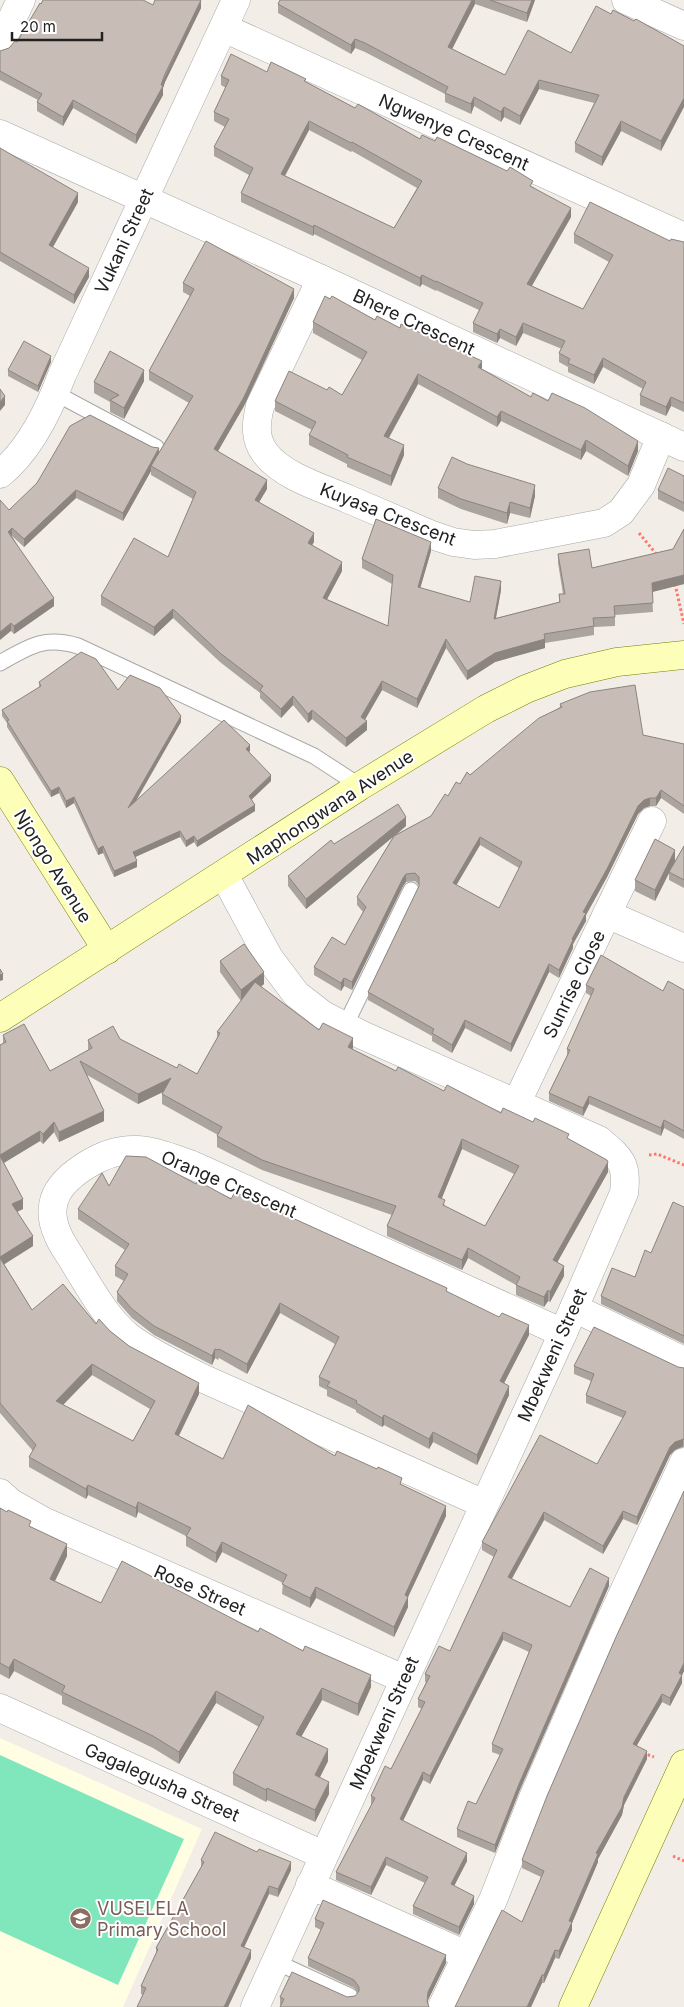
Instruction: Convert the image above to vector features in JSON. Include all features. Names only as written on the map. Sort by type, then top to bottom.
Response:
[{"type":"street","points":[[0,44],[21,0]]},
{"type":"street","name":"Vukani Street","points":[[0,474],[33,437],[55,393],[236,0]]},
{"type":"street","points":[[626,0],[684,26]]},
{"type":"street","name":"Ngwenye Crescent","points":[[224,28],[684,236]]},
{"type":"street","name":"Bhere Crescent","points":[[0,134],[321,279],[673,442]]},
{"type":"street","name":"Kuyasa Crescent","points":[[321,279],[260,406],[256,423],[258,439],[265,454],[277,465],[301,479],[432,535],[453,542],[474,545],[496,544],[604,523],[621,512],[673,442]]},
{"type":"street","name":"Maphongwana Avenue","points":[[0,1018],[360,786],[486,709],[526,689],[565,674],[617,662],[684,655]]},
{"type":"street","name":"Njongo Avenue","points":[[0,781],[107,950]]},
{"type":"street","points":[[608,914],[652,821]]},
{"type":"street","name":"Mbekweni Street","points":[[224,875],[269,958],[296,994],[323,1015],[362,1035],[517,1102],[599,1140],[619,1156],[626,1176],[624,1193],[563,1334],[255,2007]]},
{"type":"street","name":"Sunrise Close","points":[[517,1102],[608,914],[684,948]]},
{"type":"street","name":"Orange Crescent","points":[[484,1504],[202,1378],[156,1355],[129,1337],[105,1311],[58,1236],[52,1219],[53,1205],[58,1190],[75,1173],[98,1157],[125,1149],[154,1151],[192,1165],[563,1334]]},
{"type":"street","points":[[574,1308],[684,1361]]},
{"type":"street","points":[[442,2007],[493,1900],[533,1798],[606,1631],[684,1462]]},
{"type":"street","name":"Rose Street","points":[[0,1493],[11,1503],[43,1521],[404,1679]]},
{"type":"street","name":"Gagalegusha Street","points":[[0,1708],[323,1855]]},
{"type":"street","points":[[573,2007],[684,1764]]},
{"type":"street","points":[[310,1885],[466,1955]]},
{"type":"lane","points":[[55,393],[156,447]]},
{"type":"lane","points":[[0,663],[20,651],[49,641],[63,641],[78,646],[314,756],[360,786]]},
{"type":"lane","points":[[345,1026],[412,890]]},
{"type":"lane","points":[[276,1962],[350,1996]]},
{"type":"path","points":[[621,512],[662,563]]},
{"type":"path","points":[[671,577],[676,584],[684,624]]},
{"type":"path","points":[[641,1752],[654,1757]]},
{"type":"shaded area","name":"VUSELELA Primary School","points":[[0,1738],[202,1829],[123,2007],[0,2007]]},
{"type":"green space","name":"VUSELELA Primary School","points":[[0,1755],[184,1839],[118,1985],[0,1931]]},
{"type":"building","points":[[43,0],[143,0],[153,5],[155,0],[201,0],[165,74],[161,85],[163,86],[136,135],[73,100],[63,117],[37,102],[42,94],[0,71],[0,51],[9,48],[15,41],[17,42]]},
{"type":"building","points":[[280,0],[472,0],[448,47],[505,75],[528,30],[571,53],[596,6],[611,14],[613,10],[634,21],[636,19],[684,46],[684,98],[661,141],[621,121],[602,157],[575,143],[599,95],[539,80],[520,116],[504,107],[501,112],[474,97],[471,104],[445,93],[448,87],[365,43],[355,39],[351,45],[278,4]]},
{"type":"building","points":[[490,0],[532,0],[527,13]]},
{"type":"building","points":[[231,54],[267,72],[271,62],[306,79],[304,81],[355,108],[358,104],[420,139],[422,135],[435,141],[437,137],[507,171],[510,167],[533,181],[530,186],[571,208],[527,284],[583,309],[613,255],[574,234],[590,202],[670,241],[671,239],[684,242],[684,403],[671,397],[666,407],[640,395],[646,382],[603,358],[594,375],[568,363],[570,359],[559,353],[565,341],[523,323],[516,337],[500,329],[497,334],[473,323],[483,303],[422,275],[420,278],[314,225],[313,227],[241,193],[253,168],[214,147],[229,119],[214,112],[229,80],[221,76]],"holes":[[[309,121],[422,181],[394,228],[281,174]]]},
{"type":"building","points":[[0,148],[78,193],[49,245],[89,268],[74,295],[0,252]]},
{"type":"building","points":[[206,241],[294,289],[244,397],[214,449],[267,480],[255,500],[314,533],[308,543],[342,562],[323,598],[388,626],[393,575],[362,559],[376,519],[431,542],[418,587],[470,602],[475,576],[501,581],[494,619],[560,602],[559,594],[565,594],[558,554],[589,549],[592,568],[673,549],[684,529],[684,575],[652,583],[653,603],[614,606],[615,617],[593,618],[594,626],[544,634],[545,639],[495,653],[467,671],[446,639],[417,699],[382,681],[361,717],[367,721],[346,738],[312,710],[308,714],[293,696],[281,709],[260,690],[263,686],[220,653],[173,609],[154,627],[101,596],[134,538],[168,557],[196,492],[151,466],[193,396],[149,371],[194,289],[183,283]]},
{"type":"building","points":[[325,296],[330,299],[332,296],[375,320],[377,316],[400,328],[401,324],[482,361],[478,367],[531,397],[533,393],[548,401],[552,393],[585,408],[638,441],[628,466],[586,440],[581,450],[501,411],[497,417],[418,374],[384,436],[404,445],[391,476],[347,457],[348,455],[309,435],[316,422],[275,401],[289,371],[327,390],[329,387],[342,395],[367,352],[313,322]]},
{"type":"building","points":[[24,341],[51,356],[38,386],[8,370]]},
{"type":"building","points":[[110,351],[144,370],[124,408],[110,400],[119,395],[94,382]]},
{"type":"building","points":[[0,389],[5,396],[0,402]]},
{"type":"building","points":[[90,415],[152,447],[159,448],[123,513],[76,490],[24,539],[12,528],[8,532],[54,598],[14,626],[11,623],[0,632],[0,500],[9,510],[37,483],[70,426]]},
{"type":"building","points":[[452,457],[467,464],[535,485],[530,508],[510,502],[507,513],[461,499],[438,488]]},
{"type":"building","points":[[668,468],[684,476],[684,503],[658,490]]},
{"type":"building","points":[[81,652],[96,659],[118,690],[130,675],[160,688],[181,716],[128,808],[224,720],[250,745],[246,749],[271,775],[249,796],[255,805],[197,841],[194,836],[186,841],[180,831],[133,852],[137,861],[114,871],[103,846],[98,849],[74,797],[66,801],[59,787],[51,791],[2,710],[41,686],[39,682]]},
{"type":"building","points":[[635,685],[643,735],[684,744],[684,806],[661,790],[656,798],[644,800],[638,806],[583,912],[586,913],[572,939],[559,970],[549,964],[511,1044],[465,1020],[452,1045],[432,1033],[434,1029],[368,992],[419,886],[419,877],[415,873],[406,874],[403,878],[352,982],[344,978],[341,983],[314,967],[332,937],[345,945],[366,907],[357,897],[394,836],[431,816],[445,794],[448,796],[456,782],[460,784],[467,772],[470,775],[539,718],[562,707],[560,704],[590,692]],"holes":[[[480,837],[522,862],[499,908],[453,883]]]},
{"type":"building","points":[[398,804],[406,817],[306,899],[288,876],[331,840],[334,844]]},
{"type":"building","points":[[655,839],[675,850],[655,890],[635,880]]},
{"type":"building","points":[[684,846],[684,880],[669,872]]},
{"type":"building","points":[[244,944],[264,972],[241,990],[220,961]]},
{"type":"building","points":[[601,955],[663,991],[668,981],[684,990],[684,1131],[664,1120],[661,1128],[589,1096],[583,1108],[549,1093],[570,1050],[567,1049],[594,989],[586,985]]},
{"type":"building","points":[[255,982],[319,1030],[323,1023],[353,1038],[348,1047],[396,1071],[398,1067],[444,1091],[447,1085],[501,1113],[503,1108],[533,1122],[535,1118],[569,1134],[567,1138],[607,1160],[608,1162],[553,1260],[564,1266],[550,1292],[548,1290],[544,1297],[516,1285],[520,1277],[468,1248],[462,1260],[387,1226],[396,1206],[262,1160],[217,1136],[222,1127],[162,1094],[171,1078],[138,1094],[80,1061],[104,1111],[59,1132],[54,1122],[43,1134],[40,1131],[0,1155],[0,1045],[6,1042],[3,1035],[24,1024],[50,1071],[92,1048],[88,1040],[113,1026],[120,1039],[177,1068],[179,1064],[197,1074],[220,1033],[217,1032]],"holes":[[[462,1139],[519,1166],[485,1226],[443,1205],[445,1200],[438,1197]]]},
{"type":"building","points":[[0,1156],[23,1199],[12,1204],[33,1236],[0,1257]]},
{"type":"building","points":[[126,1156],[146,1157],[196,1184],[198,1181],[231,1199],[235,1192],[447,1288],[446,1291],[499,1317],[502,1313],[529,1325],[500,1381],[509,1386],[477,1455],[433,1432],[429,1439],[384,1415],[382,1418],[356,1403],[357,1401],[327,1386],[330,1382],[319,1377],[339,1337],[280,1303],[247,1364],[219,1349],[215,1349],[212,1356],[154,1326],[132,1309],[117,1292],[128,1274],[115,1266],[129,1244],[78,1209],[102,1173],[109,1186]]},
{"type":"building","points":[[673,1202],[684,1207],[684,1336],[601,1296],[612,1268],[635,1277],[645,1250],[651,1253]]},
{"type":"building","points":[[0,1258],[32,1310],[63,1284],[96,1324],[99,1319],[110,1331],[129,1346],[199,1383],[175,1434],[223,1459],[248,1405],[335,1456],[337,1451],[377,1469],[378,1467],[402,1478],[400,1484],[446,1506],[405,1595],[408,1597],[394,1627],[316,1587],[310,1598],[282,1584],[287,1575],[222,1542],[216,1553],[186,1536],[191,1528],[138,1502],[136,1508],[88,1485],[86,1489],[29,1457],[36,1445],[0,1403]],"holes":[[[92,1364],[155,1401],[133,1441],[56,1401]]]},
{"type":"building","points":[[594,1327],[678,1367],[684,1368],[684,1439],[675,1442],[670,1447],[637,1517],[623,1511],[603,1546],[544,1512],[508,1577],[570,1607],[590,1568],[609,1578],[519,1784],[495,1845],[457,1829],[468,1801],[476,1804],[503,1749],[492,1744],[532,1645],[503,1632],[430,1776],[423,1772],[400,1819],[467,1853],[451,1884],[474,1896],[459,1927],[413,1906],[428,1877],[386,1857],[371,1887],[336,1872],[375,1798],[371,1796],[385,1766],[391,1769],[425,1702],[418,1699],[430,1676],[425,1674],[439,1646],[450,1651],[497,1550],[482,1542],[540,1435],[597,1464],[626,1412],[586,1395],[594,1374],[574,1366]]},
{"type":"building","points":[[684,1491],[684,1663],[679,1673],[682,1675],[670,1698],[662,1694],[633,1744],[647,1751],[624,1797],[622,1807],[596,1853],[598,1854],[569,1921],[572,1922],[559,1951],[555,1950],[527,2007],[455,2007],[502,1910],[522,1922],[544,1871],[522,1860],[547,1796],[616,1637]]},
{"type":"building","points":[[0,1508],[31,1521],[29,1526],[67,1544],[50,1579],[101,1603],[122,1561],[258,1632],[260,1628],[303,1651],[305,1646],[371,1675],[358,1704],[322,1688],[296,1734],[328,1749],[315,1775],[329,1782],[315,1810],[267,1788],[266,1790],[233,1773],[264,1717],[216,1691],[179,1752],[153,1736],[62,1692],[65,1686],[14,1659],[9,1668],[0,1663]]},
{"type":"building","points":[[215,1832],[257,1852],[259,1849],[291,1862],[278,1889],[269,1886],[241,1946],[251,1950],[224,2007],[137,2007],[146,1988],[141,1986],[158,1949],[156,1948],[204,1862],[201,1860]]},
{"type":"building","points":[[323,1900],[446,1955],[428,1992],[427,2001],[429,2007],[280,2007],[284,1999],[280,1997],[292,1972],[347,1997],[355,1996],[359,1991],[359,1987],[354,1980],[308,1958],[324,1923],[315,1919]]},
{"type":"place","name":"VUSELELA Primary School","points":[[81,1918]]}]
